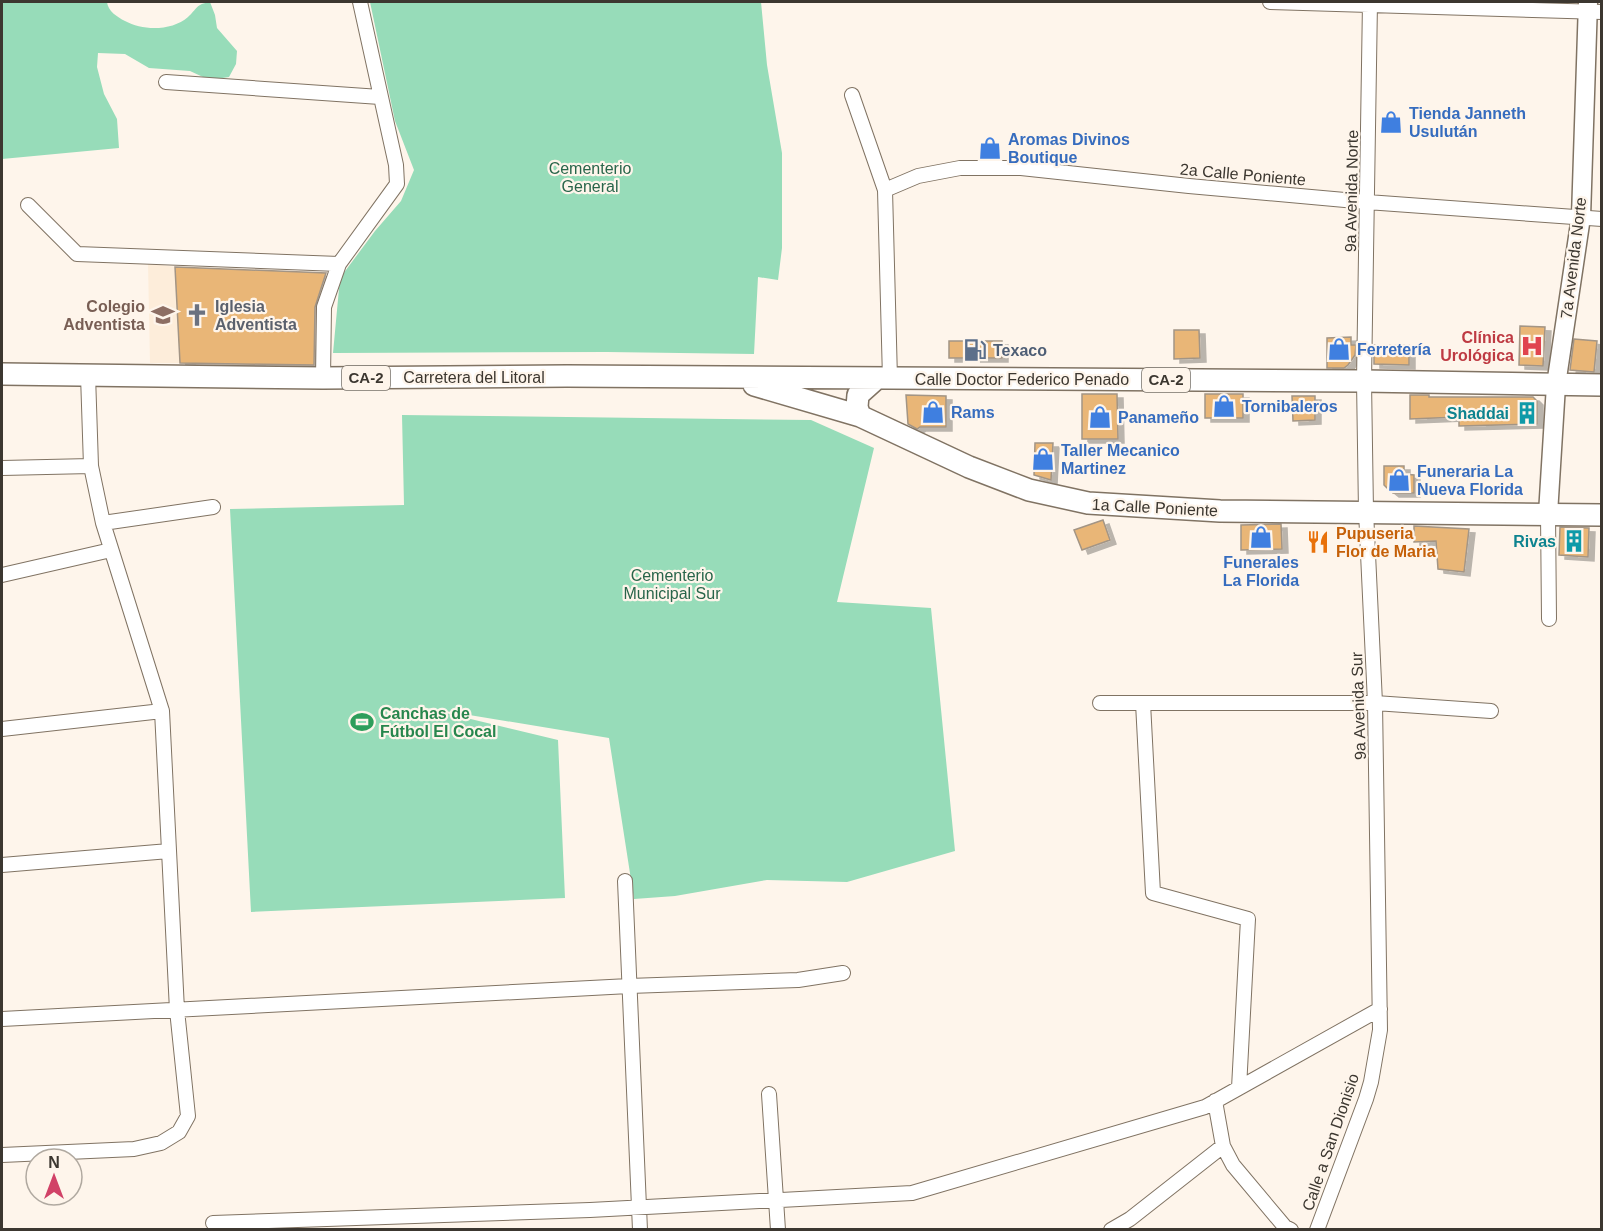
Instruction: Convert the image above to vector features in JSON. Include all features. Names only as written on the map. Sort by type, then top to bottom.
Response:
[{"type":"main road","name":"Carretera del Litoral","points":[[2,374],[323,378],[567,376],[730,378]]},
{"type":"main road","name":"Calle Doctor Federico Penado","points":[[730,378],[1364,381],[1602,385]]},
{"type":"main road","name":"1a Calle Poniente","points":[[730,378],[860,416],[969,467],[1029,490],[1079,502],[1220,511],[1602,515]]},
{"type":"main road","points":[[860,416],[857,407],[858,395],[884,378]]},
{"type":"street","points":[[323,378],[324,307],[339,264],[397,184],[396,165],[360,2]]},
{"type":"street","points":[[1270,2],[1592,8]]},
{"type":"street","name":"9a Avenida Norte","points":[[1364,381],[1370,4]]},
{"type":"street","name":"7a Avenida Norte","points":[[1548,513],[1556,385],[1581,217],[1592,8]]},
{"type":"street","points":[[166,82],[380,97]]},
{"type":"street","points":[[852,95],[885,190],[884,378]]},
{"type":"street","name":"2a Calle Poniente","points":[[885,190],[918,176],[960,168],[1021,168],[1367,202],[1602,219]]},
{"type":"street","points":[[28,205],[77,254],[339,264]]},
{"type":"street","points":[[2,1155],[134,1149],[161,1143],[179,1132],[188,1116],[177,1010],[162,711],[103,523],[91,466],[88,375]]},
{"type":"street","name":"9a Avenida Sur","points":[[1364,381],[1366,511],[1375,703],[1380,1030]]},
{"type":"street","points":[[2,468],[91,466]]},
{"type":"street","points":[[103,523],[213,507]]},
{"type":"street","points":[[1548,513],[1549,619]]},
{"type":"street","points":[[2,575],[111,550]]},
{"type":"street","points":[[1100,703],[1375,703],[1491,711]]},
{"type":"street","points":[[1143,704],[1153,893],[1248,919],[1239,1088]]},
{"type":"street","points":[[2,729],[162,711]]},
{"type":"street","points":[[2,866],[169,851]]},
{"type":"street","points":[[625,881],[640,1230]]},
{"type":"street","points":[[2,1019],[629,986],[798,980],[843,973]]},
{"type":"street","points":[[213,1224],[639,1208],[912,1193],[1205,1107],[1380,1010]]},
{"type":"street","name":"Calle a San Dionisio","points":[[1317,1230],[1366,1099],[1380,1030]]},
{"type":"street","points":[[769,1094],[778,1230]]},
{"type":"street","points":[[1215,1101],[1223,1146],[1233,1165],[1285,1227],[1291,1230]]},
{"type":"street","points":[[1111,1230],[1130,1219],[1223,1146]]},
{"type":"shaded area","name":"Colegio Adventista","points":[[148,263],[175,267],[180,363],[150,363]]},
{"type":"green space","points":[[2,2],[107,2],[111,11],[125,21],[140,27],[157,28],[181,22],[199,6],[210,2],[217,28],[237,51],[236,64],[229,77],[216,79],[203,77],[190,71],[149,68],[125,54],[98,53],[97,67],[104,94],[117,119],[119,148],[2,159]]},
{"type":"green space","name":"Cementerio General","points":[[370,2],[761,2],[767,65],[782,153],[782,248],[778,280],[758,277],[754,354],[333,353],[340,278],[401,201],[414,170],[395,121]]},
{"type":"green space","name":"Cementerio Municipal Sur","points":[[402,415],[811,420],[874,448],[837,602],[931,608],[955,851],[847,882],[767,880],[675,896],[634,899],[609,738],[421,707],[558,740],[565,898],[251,912],[230,509],[404,505]]},
{"type":"building","points":[[175,267],[326,273],[315,307],[314,365],[180,363]]},
{"type":"building","name":"Clínica Urológica","points":[[1520,326],[1545,327],[1543,366],[1519,365]]},
{"type":"building","points":[[1174,330],[1199,330],[1200,358],[1174,359]]},
{"type":"building","name":"Ferretería","points":[[1351,337],[1351,345],[1356,345],[1355,355],[1348,365],[1344,368],[1327,368],[1327,338]]},
{"type":"building","points":[[1574,339],[1597,341],[1594,372],[1570,370]]},
{"type":"building","name":"Texaco","points":[[949,341],[1002,341],[1002,358],[949,358]]},
{"type":"building","points":[[1374,345],[1409,345],[1409,365],[1374,364]]},
{"type":"building","name":"Panameño","points":[[1082,394],[1117,394],[1118,439],[1082,439]]},
{"type":"building","name":"Tornibaleros","points":[[1205,394],[1243,394],[1243,418],[1205,418]]},
{"type":"building","name":"Rams","points":[[906,395],[946,396],[946,427],[917,429],[908,424]]},
{"type":"building","points":[[1410,395],[1533,397],[1537,401],[1537,424],[1459,426],[1459,417],[1410,419]]},
{"type":"building","points":[[1292,396],[1315,396],[1315,420],[1293,421]]},
{"type":"building","name":"Taller Mecanico Martinez","points":[[1035,443],[1053,443],[1051,480],[1034,475]]},
{"type":"building","name":"Funeraria La Nueva Florida","points":[[1384,466],[1404,466],[1404,474],[1414,475],[1414,493],[1393,493],[1388,489],[1384,485]]},
{"type":"building","points":[[1103,520],[1110,540],[1082,550],[1074,530]]},
{"type":"building","name":"Funerales La Florida","points":[[1281,524],[1282,549],[1241,550],[1241,525]]},
{"type":"building","points":[[1414,526],[1469,529],[1464,572],[1438,569],[1436,541],[1414,542]]},
{"type":"building","name":"Rivas","points":[[1560,527],[1589,528],[1588,557],[1559,555]]},
{"type":"place","name":"Tienda Janneth Usulután","points":[[1391,122]]},
{"type":"place","name":"Aromas Divinos Boutique","points":[[990,148]]},
{"type":"place","name":"Colegio Adventista","points":[[163,315]]},
{"type":"place","name":"Iglesia Adventista","points":[[197,315]]},
{"type":"place","name":"Clínica Urológica","points":[[1532,346]]},
{"type":"place","name":"Ferretería","points":[[1339,349]]},
{"type":"place","name":"Texaco","points":[[975,350]]},
{"type":"place","name":"Tornibaleros","points":[[1224,406]]},
{"type":"place","name":"Rams","points":[[933,412]]},
{"type":"place","name":"Shaddai","points":[[1527,413]]},
{"type":"place","name":"Panameño","points":[[1100,417]]},
{"type":"place","name":"Taller Mecanico Martinez","points":[[1043,459]]},
{"type":"place","name":"Funeraria La Nueva Florida","points":[[1399,480]]},
{"type":"place","name":"Funerales La Florida","points":[[1261,537]]},
{"type":"place","name":"Rivas","points":[[1574,541]]},
{"type":"place","name":"Pupuseria Flor de Maria","points":[[1318,542]]},
{"type":"place","name":"Canchas de Fútbol El Cocal","points":[[362,722]]}]
